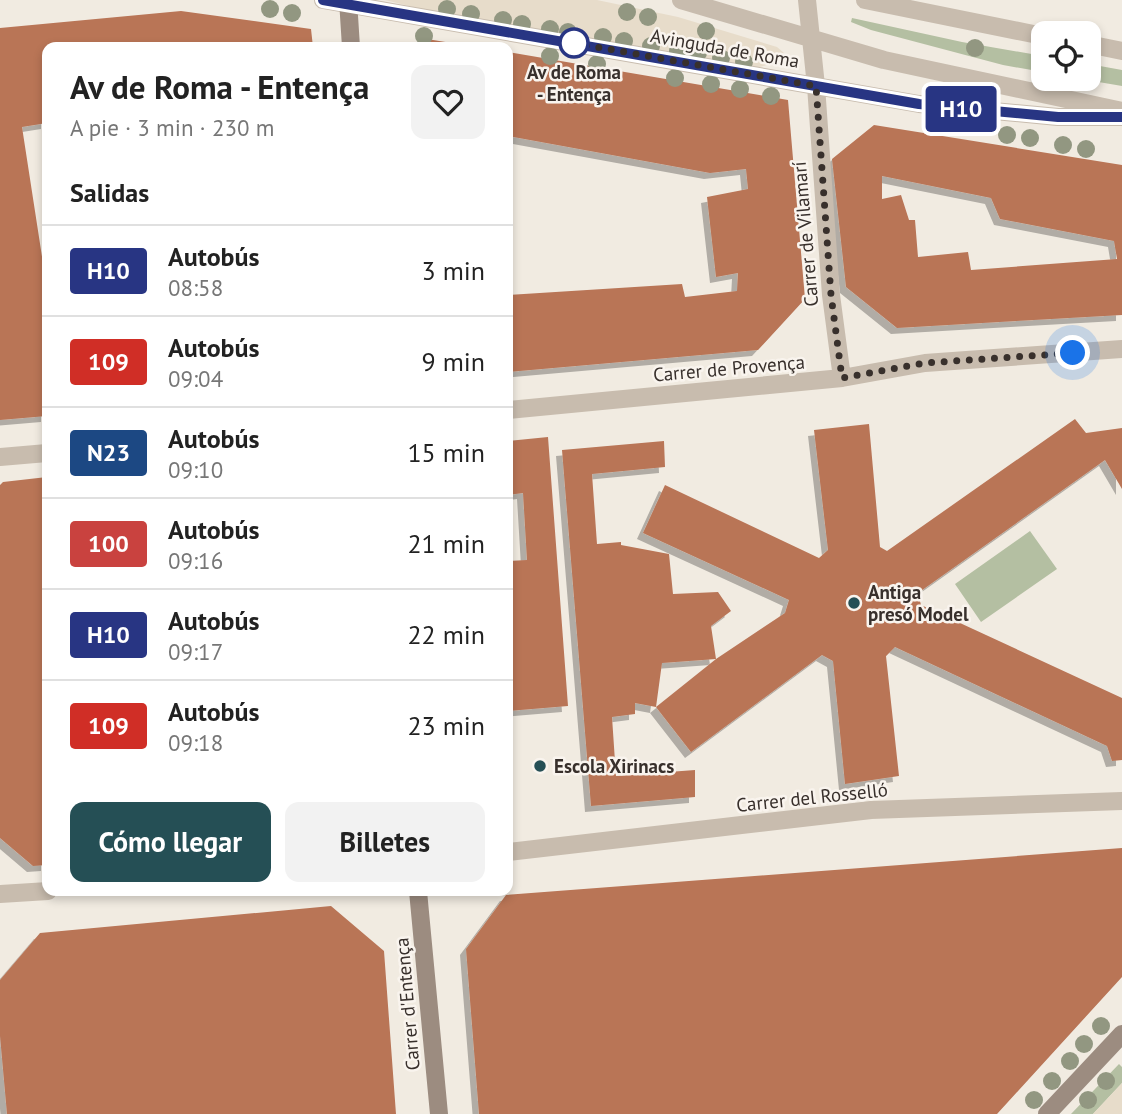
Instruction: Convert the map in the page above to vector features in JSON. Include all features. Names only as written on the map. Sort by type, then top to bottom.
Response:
[{"type":"main road","points":[[348,2],[351,42]]},
{"type":"main road","name":"Carrer d'Entença","points":[[418,896],[439,1114]]},
{"type":"main road","points":[[1047,1114],[1122,1034]]},
{"type":"street","name":"Avinguda de Roma","points":[[323,0],[348,2],[919,104],[1058,117],[1122,114]]},
{"type":"street","name":"Avinguda de Roma","points":[[681,0],[884,60],[1122,114]]},
{"type":"street","name":"Carrer de Vilamarí","points":[[807,0],[831,295],[842,378]]},
{"type":"street","points":[[866,0],[1031,34]]},
{"type":"street","points":[[1101,47],[1122,51]]},
{"type":"street","name":"Carrer de Provença","points":[[513,410],[842,378],[925,363],[1122,349]]},
{"type":"street","points":[[0,457],[42,453]]},
{"type":"street","name":"Carrer del Rosselló","points":[[513,851],[871,810],[1122,801]]},
{"type":"street","points":[[0,894],[42,891]]},
{"type":"green space","points":[[852,18],[1031,54],[1031,70],[871,30],[851,22]]},
{"type":"green space","points":[[1101,66],[1122,70],[1122,86],[1101,82]]},
{"type":"green space","points":[[1030,531],[1057,569],[981,622],[955,584]]},
{"type":"green space","points":[[1119,1064],[1122,1067],[1122,1083],[1093,1114],[1071,1114]]},
{"type":"shaded area","points":[[385,0],[597,0],[678,17],[777,47],[784,53],[774,63],[756,68],[429,11]]},
{"type":"shaded area","points":[[1122,1083],[1122,1114],[1093,1114]]},
{"type":"building","points":[[181,11],[311,29],[312,42],[42,42],[42,124],[22,127],[42,257],[42,416],[0,420],[0,28]]},
{"type":"building","points":[[427,39],[445,42],[423,42]]},
{"type":"building","points":[[513,53],[788,100],[805,299],[758,350],[513,372],[513,295],[682,284],[685,297],[737,291],[738,273],[716,277],[707,197],[748,189],[746,169],[710,173],[513,137]]},
{"type":"building","points":[[874,125],[1122,165],[1122,315],[897,328],[846,287],[832,159]],"holes":[[[882,176],[991,198],[1000,219],[1114,241],[1117,259],[971,270],[968,252],[918,257],[915,220],[909,220],[901,195],[882,199]]]},
{"type":"building","name":"Antiga presó Model","points":[[1075,419],[1086,433],[1122,428],[1122,489],[1105,460],[918,593],[921,605],[1122,698],[1122,760],[1112,761],[1107,746],[895,647],[886,656],[899,776],[845,784],[833,661],[822,655],[691,752],[656,707],[716,659],[785,613],[789,600],[643,533],[665,485],[819,558],[828,550],[814,430],[869,424],[880,547],[887,551]]},
{"type":"building","points":[[548,437],[568,706],[513,711],[513,561],[527,560],[523,493],[513,494],[513,440]]},
{"type":"building","points":[[664,441],[665,467],[592,474],[597,544],[621,542],[621,545],[669,554],[673,594],[718,592],[731,611],[711,626],[716,659],[662,663],[656,707],[635,703],[635,714],[612,717],[616,776],[695,770],[695,797],[591,806],[562,450]]},
{"type":"building","points":[[42,478],[42,865],[33,866],[0,838],[0,485],[3,482]]},
{"type":"building","points":[[1122,848],[1122,977],[997,1114],[479,1114],[466,949],[505,896]]},
{"type":"building","points":[[331,906],[384,951],[396,1114],[7,1114],[0,1036],[0,980],[40,933]]},
{"type":"bus line","name":"H10","points":[[323,0],[919,104],[1058,117],[1122,117]]},
{"type":"place","name":"Av de Roma - Entença","points":[[574,43]]},
{"type":"place","name":"Antiga presó Model","points":[[854,603]]},
{"type":"place","name":"Escola Xirinacs","points":[[540,766]]},
{"type":"route","points":[[574,43],[816,86],[831,295],[842,378],[925,363],[1073,353]]}]
